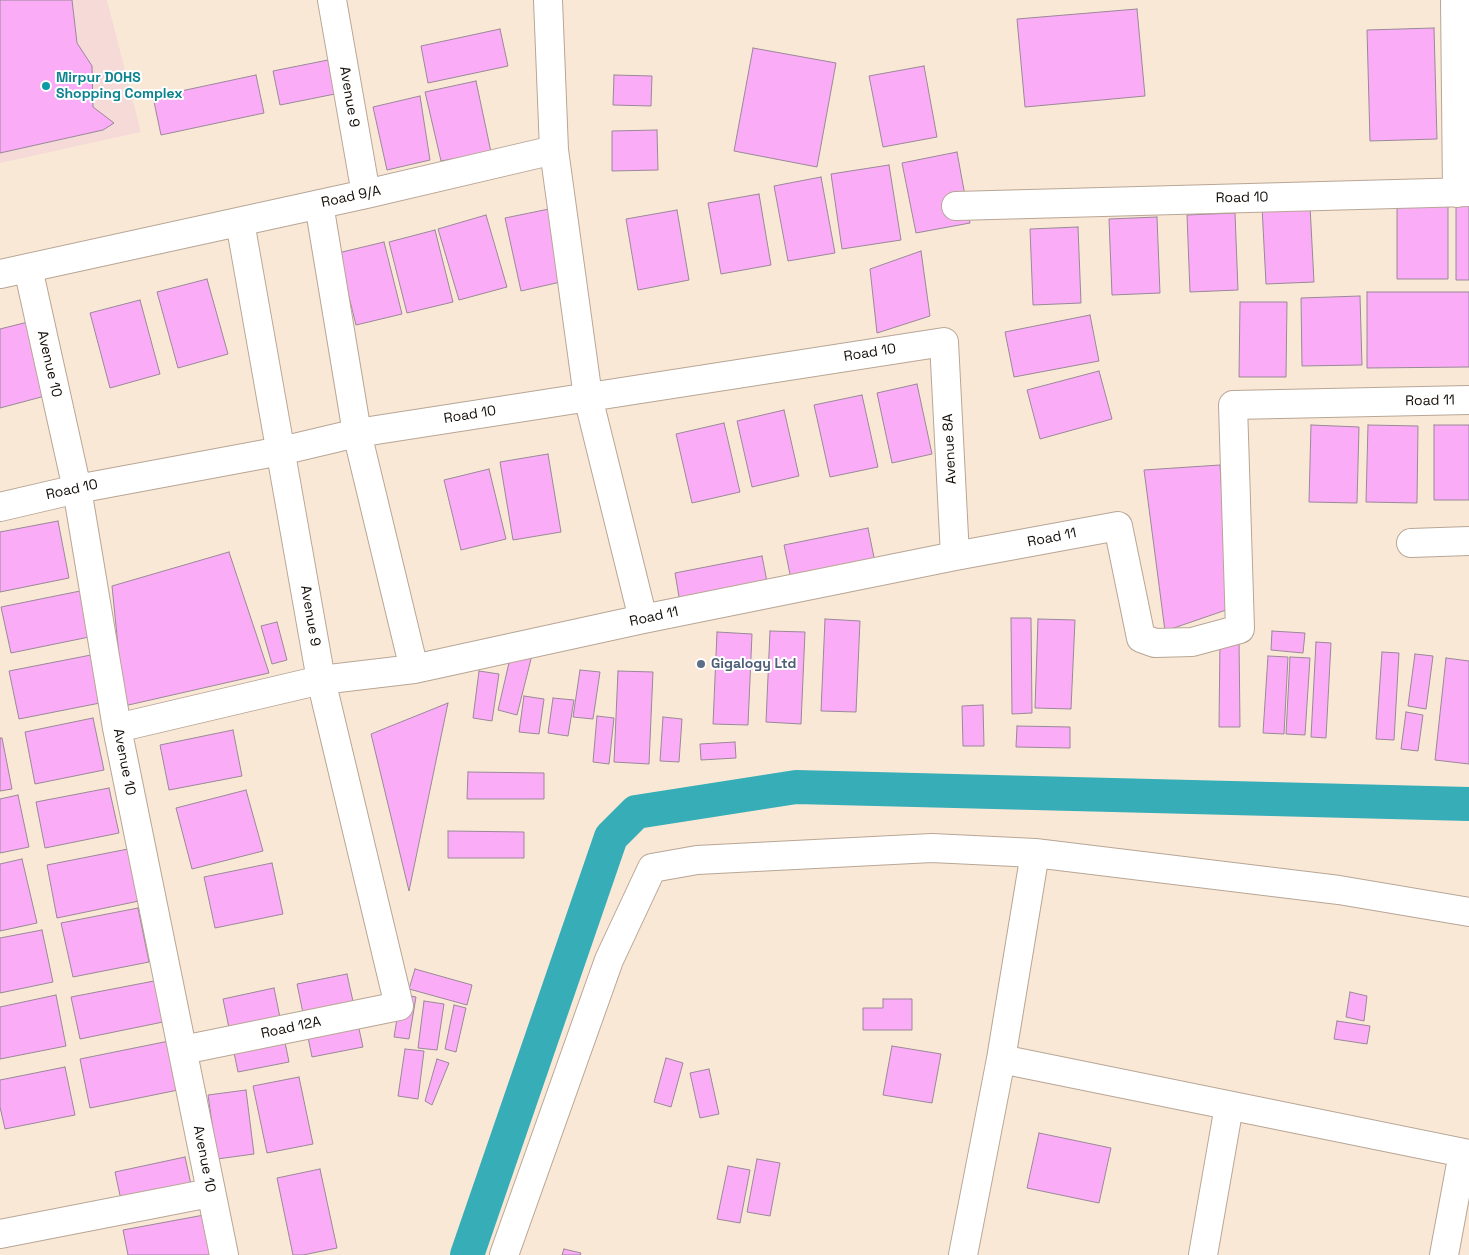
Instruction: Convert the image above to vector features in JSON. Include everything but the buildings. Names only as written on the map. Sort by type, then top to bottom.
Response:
[{"type":"street","name":"Avenue 9","points":[[332,0],[366,194]]},
{"type":"street","points":[[548,0],[554,150],[588,397],[643,619]]},
{"type":"street","points":[[1455,0],[1463,192]]},
{"type":"street","name":"Road 9/A","points":[[0,274],[366,194],[554,150]]},
{"type":"street","name":"Road 10","points":[[956,206],[1463,192]]},
{"type":"street","points":[[319,204],[357,433],[414,669]]},
{"type":"street","name":"Avenue 9","points":[[240,222],[321,680],[399,1006]]},
{"type":"street","name":"Avenue 10","points":[[28,268],[77,489],[117,728],[224,1255]]},
{"type":"street","name":"Road 10","points":[[0,507],[77,489],[281,450],[357,433],[944,342]]},
{"type":"street","name":"Avenue 8A","points":[[944,342],[956,556]]},
{"type":"street","name":"Road 11","points":[[117,728],[321,680],[414,669],[643,619],[956,556],[1118,526],[1141,638],[1155,643],[1192,642],[1240,629],[1233,406],[1469,400]]},
{"type":"street","points":[[1411,542],[1469,541]]},
{"type":"street","points":[[504,1255],[609,960],[652,868],[697,860],[932,848],[1034,853],[1339,890],[1469,912]]},
{"type":"street","points":[[963,1255],[1001,1060],[1034,853]]},
{"type":"street","name":"Road 12A","points":[[183,1050],[399,1006]]},
{"type":"street","points":[[1001,1060],[1466,1153],[1444,1255]]},
{"type":"street","points":[[1203,1255],[1229,1106]]},
{"type":"street","points":[[0,1234],[210,1193]]},
{"type":"shaded area","name":"Mirpur DOHS Shopping Complex","points":[[0,0],[107,0],[141,132],[0,163]]},
{"type":"waterway","points":[[467,1255],[611,837],[636,812],[796,787],[1469,804]]},
{"type":"place","name":"Mirpur DOHS Shopping Complex","points":[[46,86]]},
{"type":"place","name":"Gigalogy Ltd","points":[[701,664]]}]
